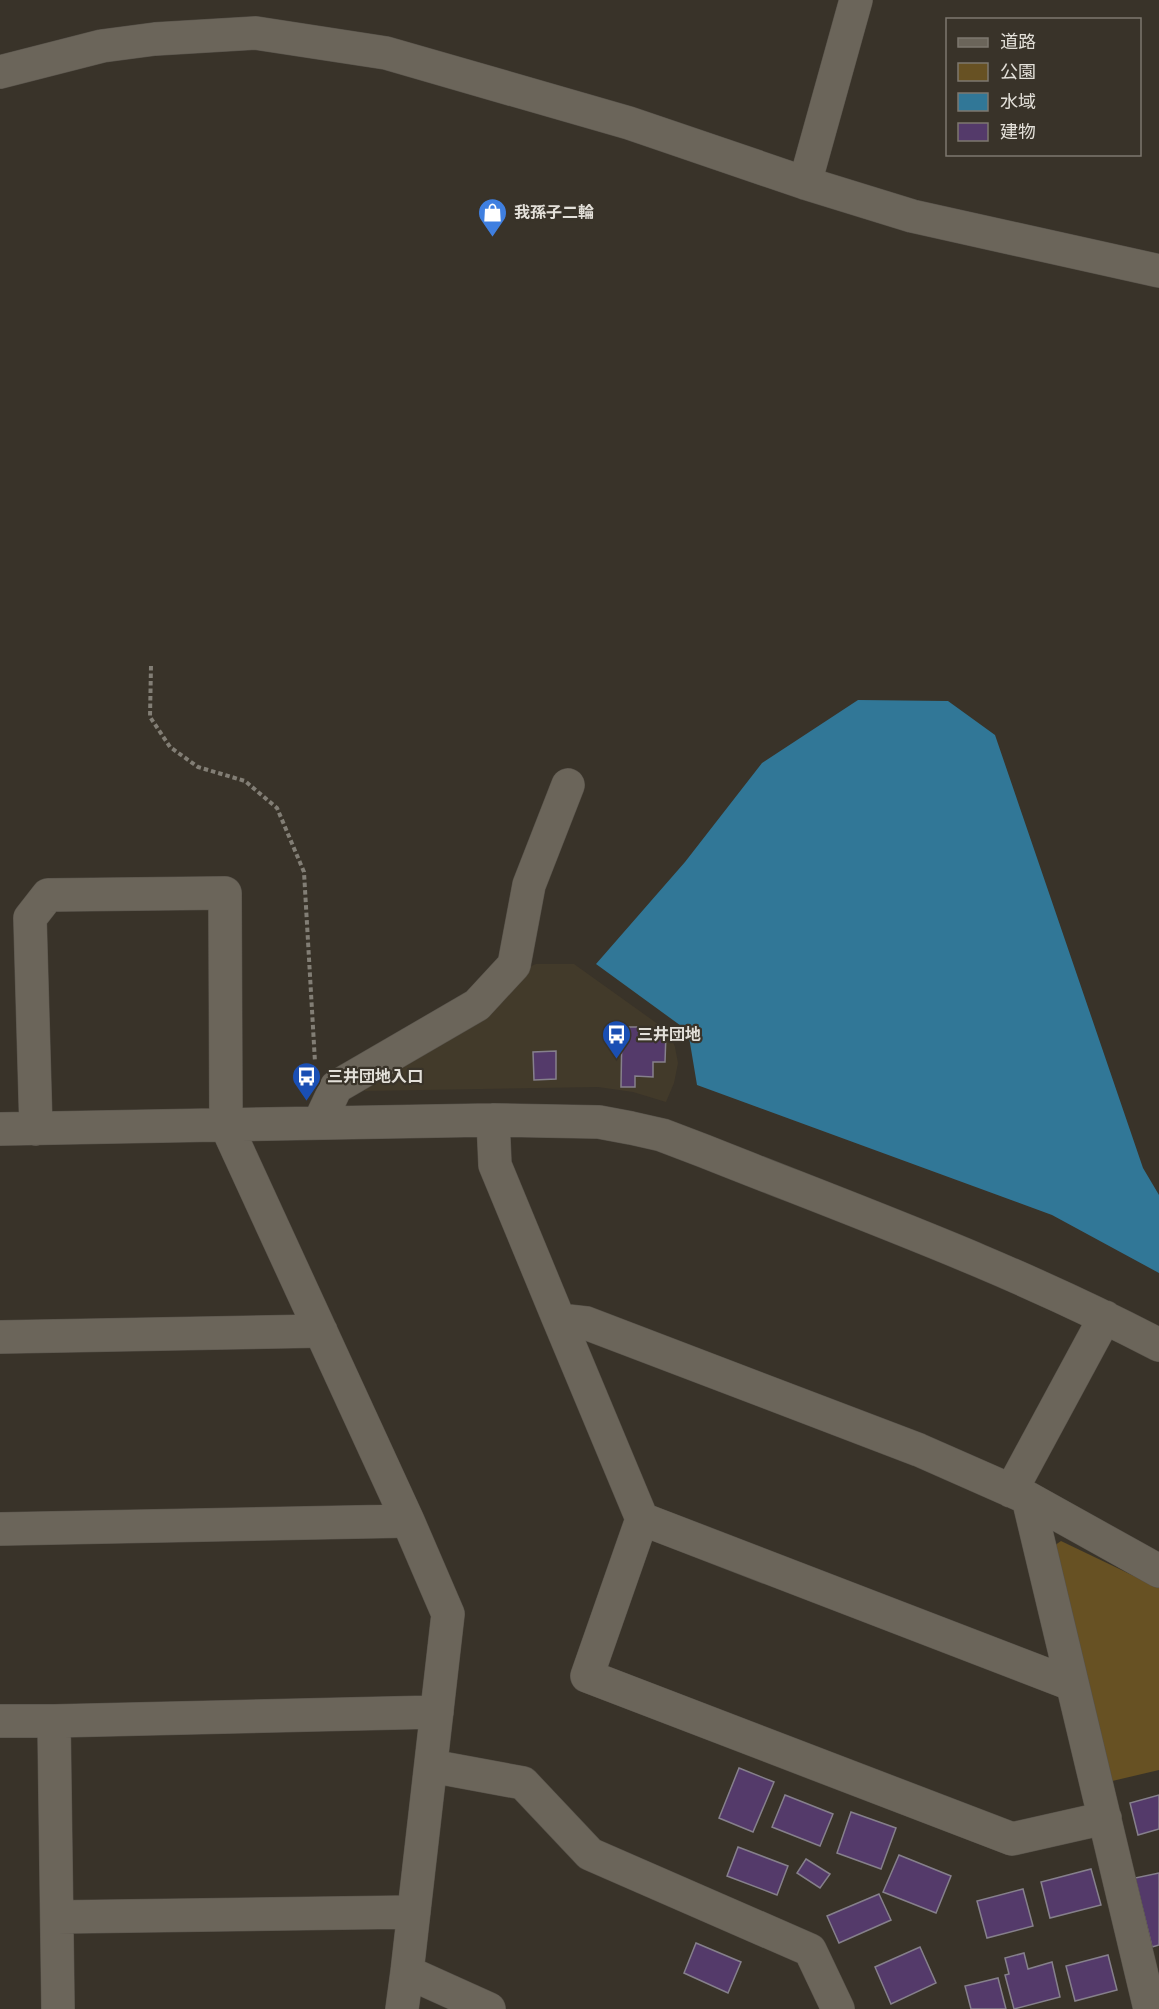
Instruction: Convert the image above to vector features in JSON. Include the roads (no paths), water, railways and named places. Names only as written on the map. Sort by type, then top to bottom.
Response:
[{"type":"street","points":[[805,183],[856,0]]},
{"type":"street","points":[[0,72],[102,46],[155,39],[256,33],[386,53],[629,123],[805,183],[912,216],[1159,270]]},
{"type":"street","points":[[319,1123],[336,1087],[477,1005],[514,965],[529,885],[568,785]]},
{"type":"street","points":[[36,1129],[30,918],[48,895],[225,893],[226,1125],[408,1521],[448,1614],[402,2009]]},
{"type":"street","points":[[493,1120],[495,1165],[642,1519],[587,1676],[1012,1839],[1105,1818]]},
{"type":"street","points":[[0,1130],[493,1120],[599,1122],[662,1136],[1009,1272],[1159,1345]]},
{"type":"street","points":[[1105,1317],[1020,1495],[1105,1818],[1150,2009]]},
{"type":"street","points":[[559,1320],[586,1323],[920,1450],[1020,1495],[1159,1571]]},
{"type":"street","points":[[0,1337],[321,1331]]},
{"type":"street","points":[[642,1519],[1071,1684]]},
{"type":"street","points":[[0,1529],[408,1521]]},
{"type":"street","points":[[0,1722],[437,1712]]},
{"type":"street","points":[[54,1721],[58,2009]]},
{"type":"street","points":[[431,1766],[523,1783],[590,1854],[810,1950],[838,2009]]},
{"type":"street","points":[[57,1917],[414,1912]]},
{"type":"street","points":[[407,1972],[489,2009]]},
{"type":"water","points":[[858,700],[948,701],[995,735],[1143,1168],[1159,1195],[1159,1273],[1052,1215],[697,1085],[688,1031],[596,964],[685,862],[762,763]]},
{"type":"place","name":"我孫子二輪","points":[[493,238]]},
{"type":"place","name":"三井団地","points":[[616,1060]]},
{"type":"place","name":"三井団地入口","points":[[306,1102]]}]
